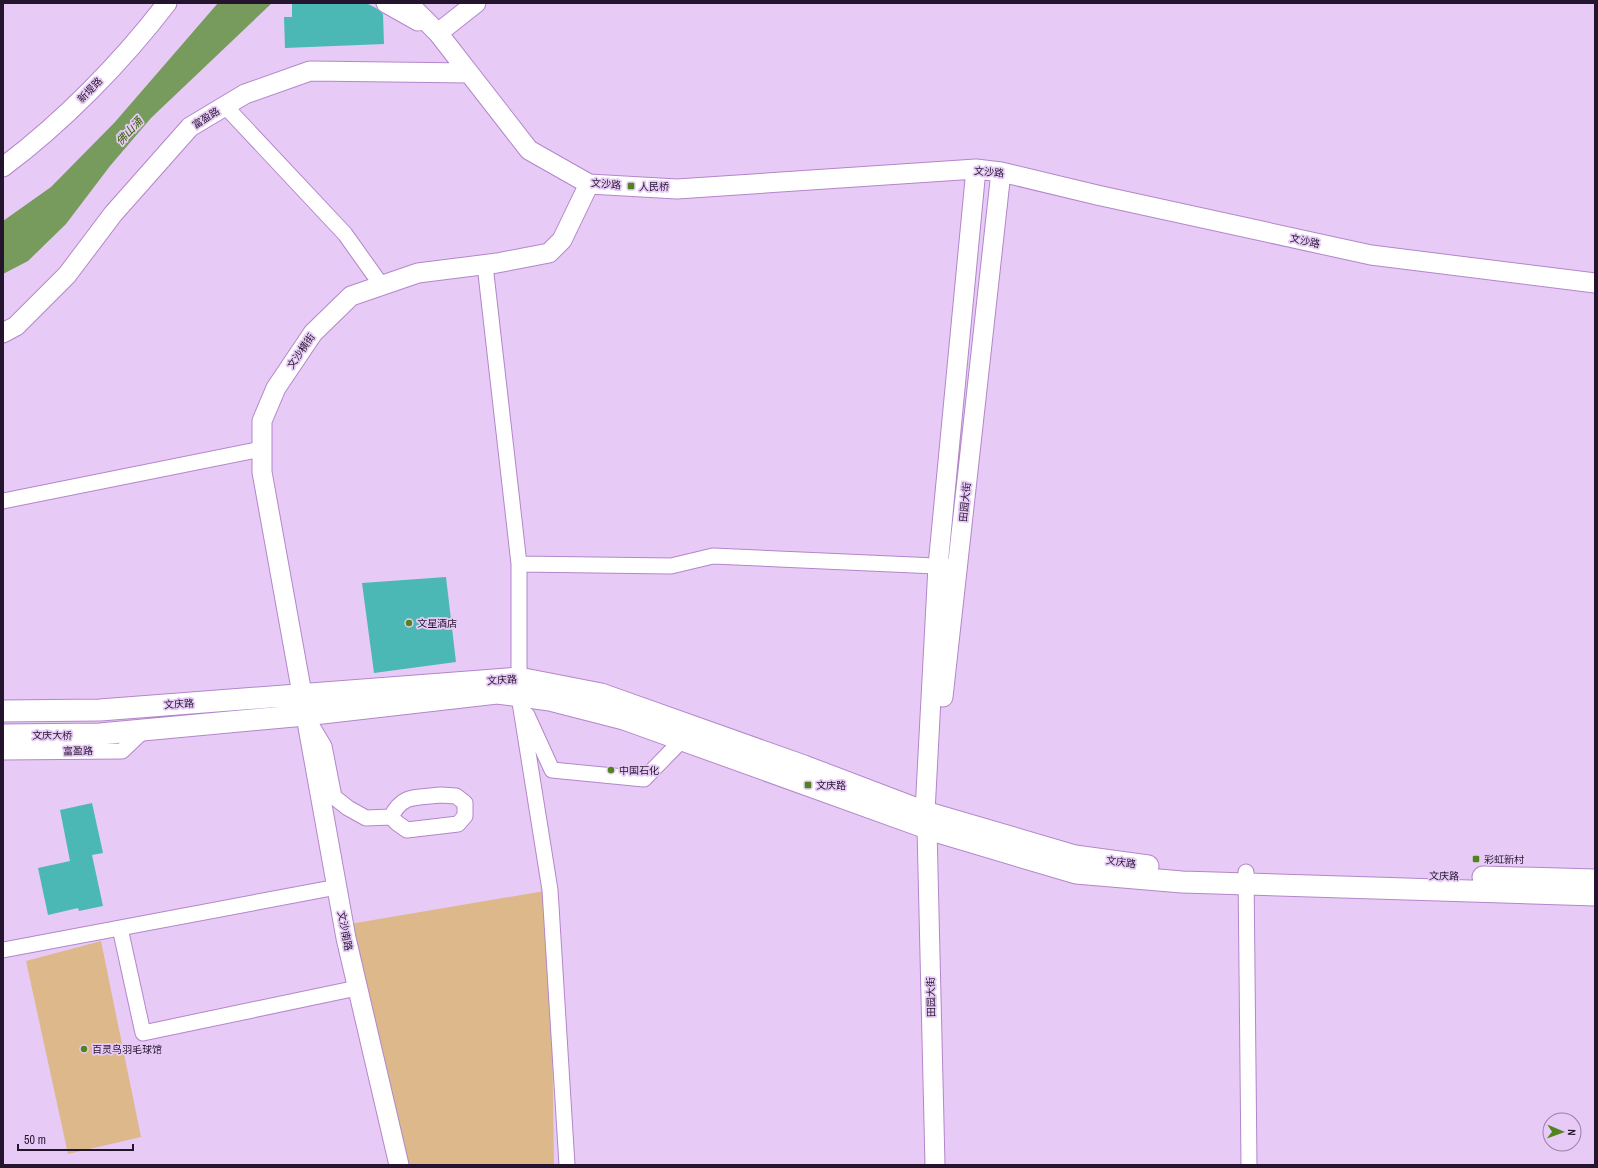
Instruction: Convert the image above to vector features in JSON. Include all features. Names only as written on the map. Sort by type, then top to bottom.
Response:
[{"type":"main road","name":"文庆路","points":[[519,687],[550,700],[624,719],[682,740],[930,818],[1075,856],[1245,878],[1595,895]]},
{"type":"main road","name":"文庆路","points":[[3,711],[304,705],[519,687],[601,694],[804,766],[930,818]]},
{"type":"main road","name":"文庆路","points":[[100,734],[144,730],[304,705]]},
{"type":"main road","name":"文庆大桥","points":[[3,735],[100,734]]},
{"type":"main road","name":"文庆路","points":[[1245,878],[1595,880]]},
{"type":"street","name":"文沙路","points":[[386,3],[438,33]]},
{"type":"street","name":"文沙路","points":[[408,3],[438,33],[529,150],[589,184],[677,189],[976,169],[1001,172],[1097,195],[1371,255],[1595,283]]},
{"type":"street","points":[[438,33],[476,3]]},
{"type":"street","name":"新堤路","points":[[3,167],[24,151],[81,100],[149,26],[161,5]]},
{"type":"street","name":"富盈路","points":[[3,333],[16,326],[67,275],[114,214],[190,127],[245,94],[310,71],[469,73]]},
{"type":"street","points":[[225,106],[345,234],[382,286]]},
{"type":"street","name":"田园大街","points":[[935,1165],[930,818],[938,566],[976,169]]},
{"type":"street","name":"田园大街","points":[[930,818],[1001,172]]},
{"type":"street","name":"文沙横街","points":[[304,705],[262,472],[262,420],[276,388],[313,333],[351,296],[418,273],[485,265],[549,253],[562,240],[589,184]]},
{"type":"street","points":[[485,265],[519,564],[519,687],[550,890],[567,1165]]},
{"type":"street","points":[[3,501],[262,449]]},
{"type":"street","points":[[519,564],[671,566],[713,556],[958,567]]},
{"type":"street","points":[[519,687],[552,770],[644,779],[682,740]]},
{"type":"street","points":[[304,705],[324,746],[334,797],[348,808],[366,818],[391,817]]},
{"type":"street","name":"文沙南路","points":[[304,705],[346,938],[399,1165]]},
{"type":"street","name":"富盈路","points":[[3,752],[122,751],[144,730]]},
{"type":"street","points":[[1245,878],[1249,1165]]},
{"type":"street","points":[[3,950],[337,887]]},
{"type":"street","points":[[120,928],[144,1033],[357,988]]},
{"type":"shaded area","points":[[550,890],[554,1165],[399,1165],[344,925]]},
{"type":"shaded area","name":"百灵鸟羽毛球馆","points":[[101,941],[141,1137],[68,1154],[26,961]]},
{"type":"water","name":"佛山涌","points":[[218,3],[272,3],[151,118],[110,166],[66,224],[28,261],[3,274],[3,221],[51,187],[115,122]]},
{"type":"building","points":[[292,3],[366,3],[376,8],[383,14],[384,44],[285,48],[284,17],[292,17]]},
{"type":"building","name":"文星酒店","points":[[446,577],[456,662],[374,673],[362,583]]},
{"type":"building","points":[[92,803],[103,853],[92,855],[103,906],[79,911],[78,908],[48,915],[38,868],[70,861],[60,810]]},
{"type":"place","name":"人民桥","points":[[631,186]]},
{"type":"place","name":"文星酒店","points":[[409,623]]},
{"type":"place","name":"中国石化","points":[[611,770]]},
{"type":"place","name":"文庆路","points":[[808,785]]},
{"type":"place","name":"彩虹新村","points":[[1476,859]]},
{"type":"place","name":"百灵鸟羽毛球馆","points":[[84,1049]]}]
